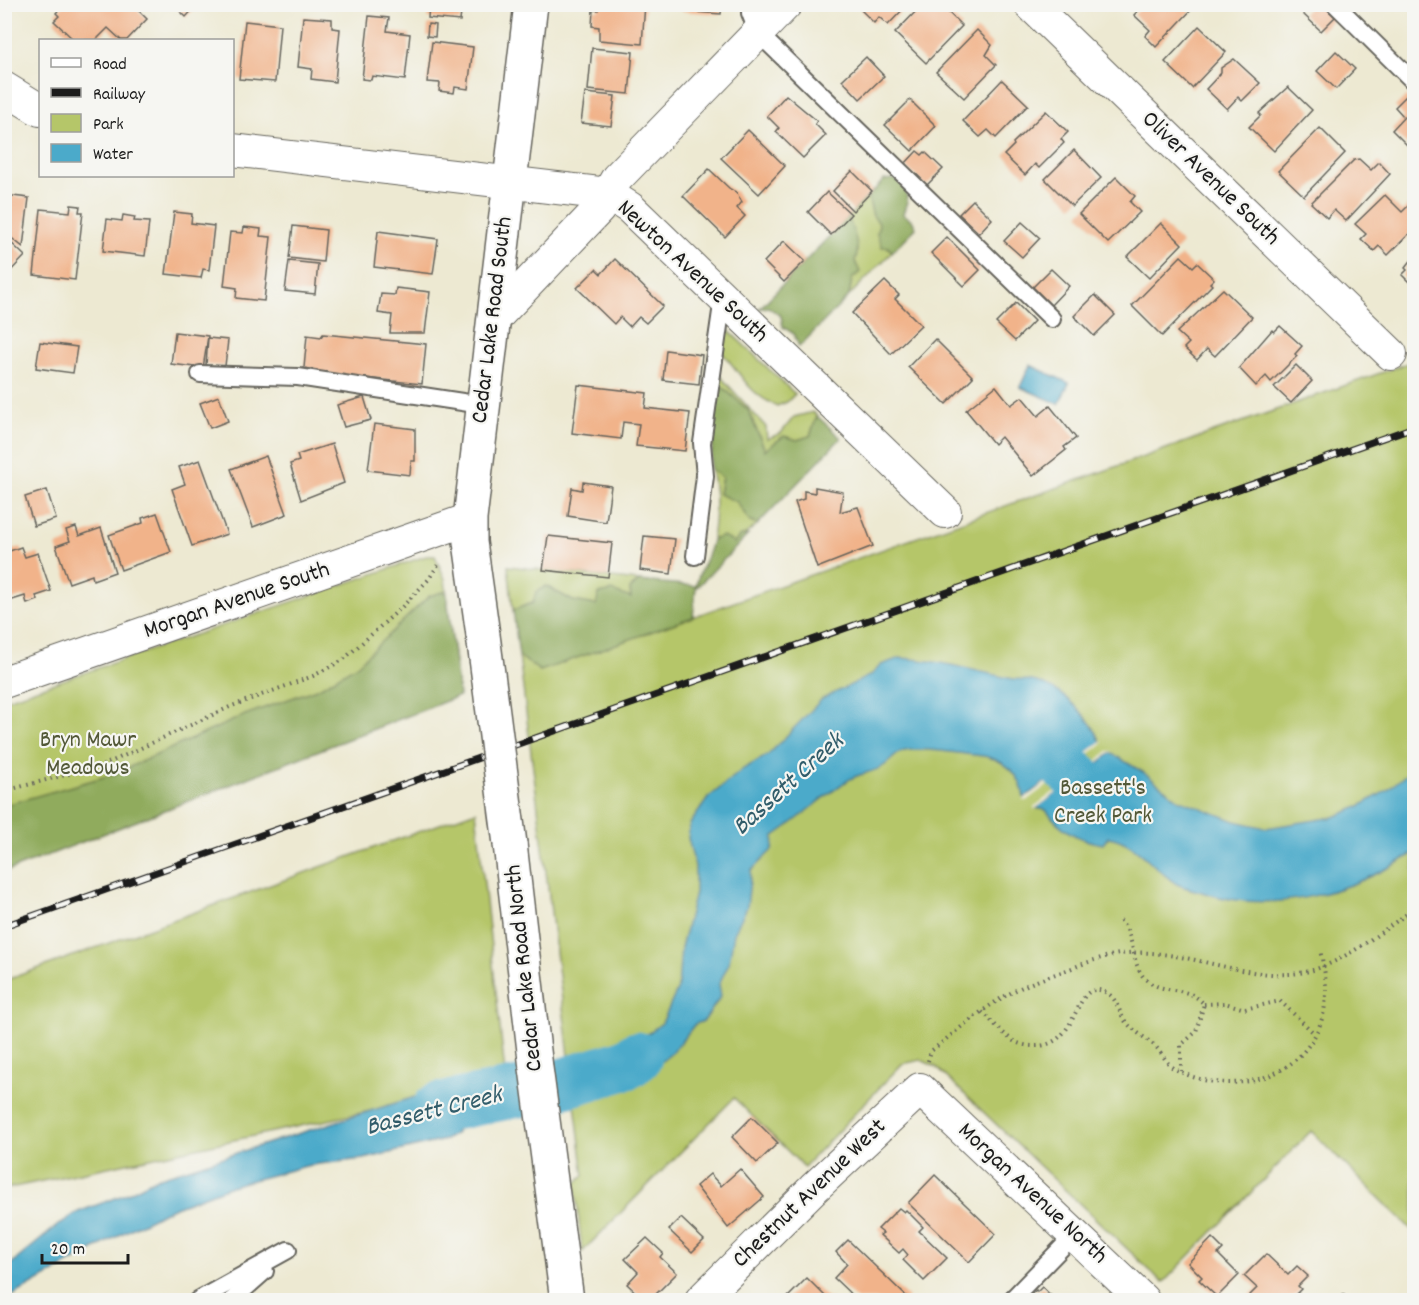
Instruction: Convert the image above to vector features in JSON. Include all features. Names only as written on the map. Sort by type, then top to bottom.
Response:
[{"type":"street","name":"Cedar Lake Road South","points":[[483,635],[470,531],[482,405],[495,318],[531,4]]},
{"type":"street","points":[[495,318],[599,209],[617,178],[754,19],[786,4]]},
{"type":"street","name":"Oliver Avenue South","points":[[1030,4],[1390,354]]},
{"type":"street","points":[[4,88],[39,109]]},
{"type":"street","name":"Newton Avenue South","points":[[234,150],[608,194],[630,208],[945,512]]},
{"type":"street","name":"Morgan Avenue South","points":[[4,682],[470,531]]},
{"type":"street","name":"Cedar Lake Road North","points":[[483,635],[567,1300]]},
{"type":"street","name":"Morgan Avenue North","points":[[920,1089],[1143,1300]]},
{"type":"street","name":"Chestnut Avenue West","points":[[702,1300],[813,1189],[920,1089]]},
{"type":"lane","points":[[1335,4],[1414,82]]},
{"type":"lane","points":[[754,19],[1052,319]]},
{"type":"lane","points":[[695,556],[705,476],[702,443],[723,298]]},
{"type":"lane","points":[[200,374],[298,377],[482,405]]},
{"type":"lane","points":[[1011,1300],[1075,1234]]},
{"type":"lane","points":[[198,1300],[288,1250],[232,1300]]},
{"type":"path","points":[[4,791],[104,765],[232,706],[313,676],[343,660],[402,607],[470,531]]},
{"type":"path","points":[[920,1089],[931,1051],[982,1012],[1016,990],[1084,963],[1135,953],[1160,952],[1267,974],[1294,974],[1342,957],[1414,909]]},
{"type":"path","points":[[1120,920],[1129,928],[1140,971],[1149,982],[1195,994],[1204,1004]]},
{"type":"path","points":[[982,1012],[1014,1042],[1043,1046],[1057,1041],[1068,1030],[1083,997],[1092,991],[1104,992],[1115,1001],[1124,1019],[1173,1067],[1198,1079],[1229,1083],[1257,1080],[1281,1071],[1299,1057],[1316,1034],[1326,1003],[1328,981],[1320,951]]},
{"type":"path","points":[[1204,1004],[1225,1003],[1245,1009],[1280,1001],[1316,1034]]},
{"type":"path","points":[[1181,1071],[1181,1045],[1196,1032],[1204,1004]]},
{"type":"green space","points":[[895,179],[906,189],[907,202],[903,214],[912,220],[916,228],[892,252],[888,247],[882,247],[877,234],[879,223],[873,216],[868,197],[884,180]]},
{"type":"green space","points":[[868,197],[873,216],[880,223],[877,234],[892,252],[849,296],[855,248],[848,217]]},
{"type":"green space","points":[[848,217],[856,239],[855,261],[860,272],[852,279],[849,296],[799,347],[794,334],[783,327],[781,316],[768,307],[759,309]]},
{"type":"green space","points":[[725,330],[728,330],[795,394],[787,402],[777,406],[758,395],[746,383],[722,353]]},
{"type":"green space","name":"Bassett's Creek Park","points":[[1414,361],[1414,1232],[1311,1131],[1163,1283],[936,1067],[921,1060],[902,1064],[804,1167],[734,1098],[582,1252],[575,1183],[584,1176],[519,656],[540,671]]},
{"type":"green space","points":[[720,376],[766,427],[767,439],[781,433],[794,417],[813,412],[817,416],[810,436],[797,440],[784,436],[765,450],[748,410],[719,384]]},
{"type":"green space","points":[[719,384],[748,410],[765,450],[784,436],[797,440],[810,436],[817,416],[841,438],[758,524],[750,522],[737,502],[719,494],[722,477],[710,469]]},
{"type":"green space","points":[[710,469],[722,477],[719,494],[737,501],[750,522],[758,524],[734,543],[723,537],[712,540],[715,513]]},
{"type":"green space","points":[[748,535],[696,588],[693,617],[540,671],[519,656],[513,610],[533,603],[536,592],[546,586],[573,601],[596,605],[599,594],[612,591],[631,598],[630,589],[639,581],[696,586],[712,540],[723,536],[734,543],[740,536]]},
{"type":"green space","name":"Bryn Mawr Meadows","points":[[426,556],[435,556],[445,579],[459,696],[5,872],[4,700]]},
{"type":"green space","points":[[508,566],[639,581],[630,589],[631,598],[596,605],[573,601],[546,586],[533,603],[513,610]]},
{"type":"green space","points":[[446,591],[459,696],[5,872],[5,805],[114,774],[245,715],[319,688],[357,665],[429,596]]},
{"type":"green space","points":[[476,811],[506,1082],[5,1189],[6,980]]},
{"type":"water","points":[[1030,365],[1069,383],[1059,404],[1020,387]]},
{"type":"water","points":[[900,658],[941,663],[1040,683],[1068,699],[1091,724],[1101,742],[1024,798],[1019,780],[1001,762],[984,756],[935,750],[902,752],[881,768],[856,776],[828,794],[774,836],[773,849],[751,871],[747,907],[734,933],[729,963],[719,984],[721,996],[704,1021],[695,1024],[673,1052],[626,1090],[575,1102],[570,1063],[640,1039],[662,1023],[678,988],[681,948],[695,893],[695,866],[688,838],[690,824],[708,798],[743,769],[768,755],[822,699],[871,675],[881,665]]},
{"type":"water","points":[[1111,753],[1143,772],[1178,799],[1235,821],[1266,828],[1334,817],[1386,791],[1414,768],[1414,853],[1366,879],[1314,896],[1259,902],[1232,899],[1186,888],[1175,883],[1127,844],[1108,837],[1103,844],[1078,837],[1057,823],[1046,810],[1036,808]]},
{"type":"water","points":[[505,1072],[511,1118],[458,1125],[456,1133],[445,1140],[364,1159],[310,1165],[234,1185],[175,1207],[121,1234],[5,1300],[5,1269],[58,1225],[78,1212],[126,1194],[157,1178],[440,1089]]},
{"type":"pier","points":[[1103,740],[1102,744],[1026,801],[1022,800]]},
{"type":"pier","points":[[1109,751],[1113,751],[1034,810],[1035,806]]},
{"type":"pier","points":[[508,1071],[514,1118],[512,1121],[505,1072]]},
{"type":"building","points":[[64,4],[132,4],[147,19],[128,39],[120,39],[108,28],[97,39],[73,39],[54,21],[59,16],[56,13]]},
{"type":"building","points":[[173,4],[198,4],[186,17]]},
{"type":"building","points":[[277,4],[292,4],[292,7],[277,6]]},
{"type":"building","points":[[429,4],[462,4],[460,21],[428,18]]},
{"type":"building","points":[[598,4],[645,4],[642,44],[599,40],[599,27],[592,26],[593,10],[598,10]]},
{"type":"building","points":[[683,4],[722,4],[721,14],[682,11]]},
{"type":"building","points":[[866,4],[908,4],[888,25],[879,17],[874,23],[861,10]]},
{"type":"building","points":[[923,4],[940,4],[962,26],[926,63],[895,33]]},
{"type":"building","points":[[1107,4],[1121,4],[1115,11]]},
{"type":"building","points":[[1144,4],[1197,4],[1156,47],[1145,36],[1150,30],[1134,15]]},
{"type":"building","points":[[1312,4],[1322,4],[1335,17],[1321,31],[1303,14]]},
{"type":"building","points":[[369,16],[389,18],[387,31],[410,34],[405,80],[372,76],[371,80],[362,79]]},
{"type":"building","points":[[303,17],[332,19],[332,28],[340,29],[335,82],[311,79],[312,69],[298,67]]},
{"type":"building","points":[[245,21],[280,25],[275,82],[239,79]]},
{"type":"building","points":[[428,24],[436,25],[435,37],[427,36]]},
{"type":"building","points":[[1199,26],[1226,52],[1192,88],[1165,62]]},
{"type":"building","points":[[977,30],[992,45],[986,55],[996,65],[964,98],[936,72]]},
{"type":"building","points":[[432,42],[473,47],[468,89],[455,87],[454,93],[439,91],[440,83],[427,82]]},
{"type":"building","points":[[592,48],[633,52],[629,94],[588,90]]},
{"type":"building","points":[[1336,51],[1355,69],[1336,89],[1317,71]]},
{"type":"building","points":[[866,57],[884,76],[860,99],[842,80]]},
{"type":"building","points":[[1234,59],[1260,83],[1242,101],[1238,97],[1227,109],[1206,89],[1221,73],[1221,68]]},
{"type":"building","points":[[1002,80],[1028,105],[996,138],[988,130],[980,137],[963,121]]},
{"type":"building","points":[[1288,87],[1312,110],[1274,151],[1249,127],[1261,115],[1259,113]]},
{"type":"building","points":[[585,93],[615,96],[611,126],[581,123]]},
{"type":"building","points":[[786,95],[817,121],[815,124],[826,135],[803,158],[776,132],[779,128],[767,116]]},
{"type":"building","points":[[1406,96],[1414,104],[1414,152],[1392,130],[1404,117],[1395,107]]},
{"type":"building","points":[[910,100],[936,126],[912,151],[885,125]]},
{"type":"building","points":[[1046,111],[1068,132],[1061,139],[1064,143],[1039,168],[1035,164],[1025,175],[1004,155]]},
{"type":"building","points":[[1320,128],[1345,153],[1304,196],[1278,171]]},
{"type":"building","points":[[748,130],[785,166],[759,194],[721,158]]},
{"type":"building","points":[[1074,150],[1101,178],[1072,206],[1045,179]]},
{"type":"building","points":[[917,151],[922,155],[925,152],[943,169],[926,186],[904,165]]},
{"type":"building","points":[[1359,159],[1371,170],[1379,162],[1390,174],[1346,221],[1334,210],[1327,218],[1311,203],[1354,160]]},
{"type":"building","points":[[709,169],[736,192],[742,202],[737,208],[745,216],[725,237],[683,196]]},
{"type":"building","points":[[852,171],[872,191],[853,211],[833,191]]},
{"type":"building","points":[[1116,177],[1135,196],[1130,202],[1140,212],[1108,243],[1079,214]]},
{"type":"building","points":[[827,192],[851,214],[831,235],[808,212]]},
{"type":"building","points":[[4,195],[29,198],[23,247],[4,232]]},
{"type":"building","points":[[1385,195],[1402,212],[1410,204],[1414,209],[1414,229],[1388,255],[1379,246],[1374,251],[1361,239],[1366,234],[1355,224]]},
{"type":"building","points":[[973,200],[992,219],[979,233],[959,214]]},
{"type":"building","points":[[71,205],[80,206],[79,212],[83,212],[75,280],[34,275],[41,209],[70,212]]},
{"type":"building","points":[[174,212],[192,214],[191,223],[214,226],[209,270],[203,269],[201,278],[166,274]]},
{"type":"building","points":[[123,215],[135,217],[134,221],[149,222],[145,256],[103,251],[107,219],[122,221]]},
{"type":"building","points":[[1022,222],[1040,238],[1022,257],[1004,241]]},
{"type":"building","points":[[1161,223],[1182,244],[1149,278],[1127,257]]},
{"type":"building","points":[[293,226],[326,230],[323,262],[289,258]]},
{"type":"building","points":[[244,227],[261,229],[260,236],[271,237],[264,301],[236,298],[237,288],[224,286],[230,232],[243,233]]},
{"type":"building","points":[[378,231],[438,239],[433,274],[374,267]]},
{"type":"building","points":[[947,237],[980,270],[964,286],[931,253]]},
{"type":"building","points":[[6,238],[25,256],[4,278],[4,240]]},
{"type":"building","points":[[784,241],[805,261],[784,282],[764,262]]},
{"type":"building","points":[[1181,256],[1193,267],[1197,263],[1214,279],[1210,283],[1212,285],[1162,336],[1132,306]]},
{"type":"building","points":[[1414,257],[1414,287],[1402,275]]},
{"type":"building","points":[[615,259],[663,306],[646,323],[639,317],[630,327],[620,317],[614,324],[577,288],[596,269],[601,274]]},
{"type":"building","points":[[289,261],[318,264],[315,294],[285,291]]},
{"type":"building","points":[[1051,269],[1069,286],[1051,305],[1033,287]]},
{"type":"building","points":[[885,281],[899,295],[895,299],[921,325],[891,354],[852,313]]},
{"type":"building","points":[[396,288],[430,292],[425,333],[390,333],[392,315],[378,313],[381,294],[395,295]]},
{"type":"building","points":[[1223,289],[1252,317],[1215,356],[1207,349],[1197,360],[1184,348],[1189,343],[1177,332]]},
{"type":"building","points":[[1095,295],[1115,315],[1094,336],[1074,316]]},
{"type":"building","points":[[1016,303],[1034,321],[1015,341],[996,323]]},
{"type":"building","points":[[1280,326],[1302,346],[1295,354],[1297,356],[1271,382],[1266,376],[1256,386],[1239,368],[1272,330],[1274,332]]},
{"type":"building","points":[[175,332],[208,336],[203,368],[171,364]]},
{"type":"building","points":[[323,334],[426,344],[422,384],[317,373],[317,370],[304,368],[307,335],[321,337]]},
{"type":"building","points":[[208,338],[228,340],[225,366],[206,365]]},
{"type":"building","points":[[935,339],[973,377],[946,404],[908,367]]},
{"type":"building","points":[[40,342],[77,347],[73,373],[36,368]]},
{"type":"building","points":[[666,350],[702,355],[699,384],[663,380]]},
{"type":"building","points":[[1296,365],[1312,381],[1291,403],[1274,387]]},
{"type":"building","points":[[578,385],[647,393],[645,408],[690,413],[685,451],[636,446],[639,424],[623,422],[621,439],[572,433]]},
{"type":"building","points":[[996,386],[1011,405],[1022,397],[1038,416],[1050,406],[1076,438],[1064,447],[1066,450],[1033,476],[1001,437],[994,444],[966,410]]},
{"type":"building","points":[[219,396],[228,421],[210,428],[200,403]]},
{"type":"building","points":[[364,397],[371,420],[344,427],[337,405]]},
{"type":"building","points":[[374,424],[415,429],[415,461],[411,461],[410,475],[368,470]]},
{"type":"building","points":[[332,444],[344,483],[301,500],[290,464],[299,461],[297,455]]},
{"type":"building","points":[[266,456],[287,514],[253,527],[231,469]]},
{"type":"building","points":[[200,460],[227,534],[192,546],[172,489],[185,484],[179,467]]},
{"type":"building","points":[[583,482],[611,486],[606,522],[568,516],[572,488],[582,490]]},
{"type":"building","points":[[815,487],[843,492],[840,512],[858,507],[873,546],[817,568],[795,502],[804,499],[804,491],[815,493]]},
{"type":"building","points":[[47,490],[56,519],[34,526],[25,497]]},
{"type":"building","points":[[157,513],[171,552],[121,570],[109,535],[143,523],[142,518]]},
{"type":"building","points":[[76,527],[79,536],[101,528],[115,572],[93,580],[92,575],[69,583],[56,546],[70,541],[66,530]]},
{"type":"building","points":[[548,536],[612,543],[608,577],[543,570]]},
{"type":"building","points":[[644,536],[675,539],[671,574],[640,570]]},
{"type":"building","points":[[21,547],[25,557],[38,553],[51,591],[36,596],[38,600],[27,604],[25,596],[9,601],[4,589],[4,553]]},
{"type":"building","points":[[752,1117],[778,1143],[757,1163],[732,1137]]},
{"type":"building","points":[[740,1169],[764,1197],[728,1228],[696,1186],[710,1174],[721,1186]]},
{"type":"building","points":[[935,1175],[996,1234],[969,1262],[908,1203]]},
{"type":"building","points":[[899,1208],[904,1212],[906,1210],[923,1227],[919,1231],[947,1258],[924,1281],[903,1260],[908,1255],[903,1249],[899,1253],[880,1235],[883,1233],[878,1229]]},
{"type":"building","points":[[681,1218],[704,1240],[692,1252],[669,1230]]},
{"type":"building","points":[[647,1238],[663,1253],[660,1257],[677,1273],[650,1300],[644,1300],[627,1284],[638,1272],[625,1259]]},
{"type":"building","points":[[1212,1238],[1223,1249],[1218,1254],[1239,1275],[1217,1297],[1199,1280],[1202,1277],[1188,1263]]},
{"type":"building","points":[[848,1240],[908,1298],[905,1300],[857,1300],[834,1278],[847,1264],[836,1252]]},
{"type":"building","points":[[1266,1254],[1288,1275],[1297,1266],[1308,1276],[1298,1286],[1301,1289],[1290,1300],[1245,1300],[1257,1288],[1244,1276]]},
{"type":"building","points":[[807,1278],[829,1300],[785,1300]]},
{"type":"building","points":[[1042,1287],[1056,1300],[1025,1300],[1036,1290],[1037,1292]]},
{"type":"building","points":[[1299,1294],[1306,1300],[1292,1300]]},
{"type":"building","points":[[1343,1294],[1350,1300],[1337,1300]]},
{"type":"waterway","name":"Bassett Creek","points":[[1012,725],[1034,738],[1093,792],[1135,818]]},
{"type":"waterway","name":"Bassett Creek","points":[[438,1108],[564,1083],[627,1064],[637,1057]]},
{"type":"railway","points":[[4,926],[1414,427]]}]
